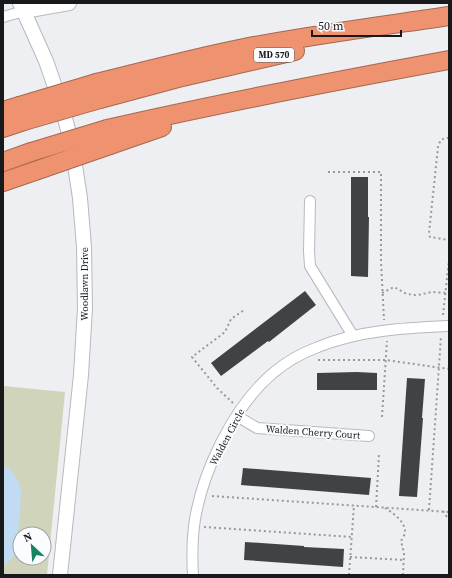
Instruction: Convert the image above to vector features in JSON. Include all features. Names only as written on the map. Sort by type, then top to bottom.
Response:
[{"type":"highway","points":[[98,91],[174,64],[244,48],[325,34],[449,16]]},
{"type":"highway","name":"MD 570","points":[[3,128],[15,113],[98,91],[178,78],[247,61],[449,19]]},
{"type":"highway","points":[[3,182],[35,171],[109,137],[166,116],[286,90],[449,60]]},
{"type":"highway","points":[[3,162],[31,152],[109,137]]},
{"type":"main road","points":[[22,7],[69,3]]},
{"type":"main road","name":"Woodlawn Drive","points":[[22,7],[46,61],[63,110],[72,146],[80,198],[84,247],[85,308],[82,360],[60,575]]},
{"type":"street","points":[[3,17],[22,7]]},
{"type":"street","points":[[310,201],[310,266],[353,336]]},
{"type":"street","name":"Walden Circle","points":[[192,575],[194,526],[197,509],[210,467],[227,432],[237,416],[247,401],[267,378],[282,366],[318,347],[353,336],[446,322]]},
{"type":"street","name":"Walden Cherry Court","points":[[237,416],[257,428],[369,436]]},
{"type":"path","points":[[449,138],[441,140],[438,147],[428,233],[430,237],[449,240]]},
{"type":"path","points":[[328,172],[381,172],[381,261],[384,322]]},
{"type":"path","points":[[446,322],[445,292],[449,260]]},
{"type":"path","points":[[382,293],[394,287],[412,295],[432,292],[449,293]]},
{"type":"path","points":[[236,405],[217,388],[192,356],[224,332],[231,320],[244,310]]},
{"type":"path","points":[[429,510],[441,334]]},
{"type":"path","points":[[382,417],[387,341]]},
{"type":"path","points":[[318,360],[386,360],[449,369]]},
{"type":"path","points":[[376,507],[379,454]]},
{"type":"path","points":[[209,495],[449,512]]},
{"type":"path","points":[[349,575],[354,506]]},
{"type":"path","points":[[385,508],[397,516],[404,529],[404,535],[401,541],[404,553],[403,575]]},
{"type":"path","points":[[443,511],[449,520]]},
{"type":"path","points":[[201,526],[352,537]]},
{"type":"path","points":[[350,557],[404,560]]},
{"type":"green space","points":[[3,386],[65,392],[52,526],[12,526],[12,566],[48,566],[47,575],[3,575]]},
{"type":"water","points":[[3,466],[9,468],[17,479],[21,489],[18,526],[12,526],[12,558],[3,565]]},
{"type":"building","points":[[351,177],[368,177],[368,277],[351,276]]},
{"type":"building","points":[[305,291],[316,305],[269,342],[268,341],[221,376],[211,363]]},
{"type":"building","points":[[317,373],[377,373],[377,390],[317,390]]},
{"type":"building","points":[[407,378],[425,379],[417,497],[399,496]]},
{"type":"building","points":[[243,468],[371,478],[369,495],[241,485]]},
{"type":"building","points":[[245,542],[344,549],[343,567],[244,560]]}]
